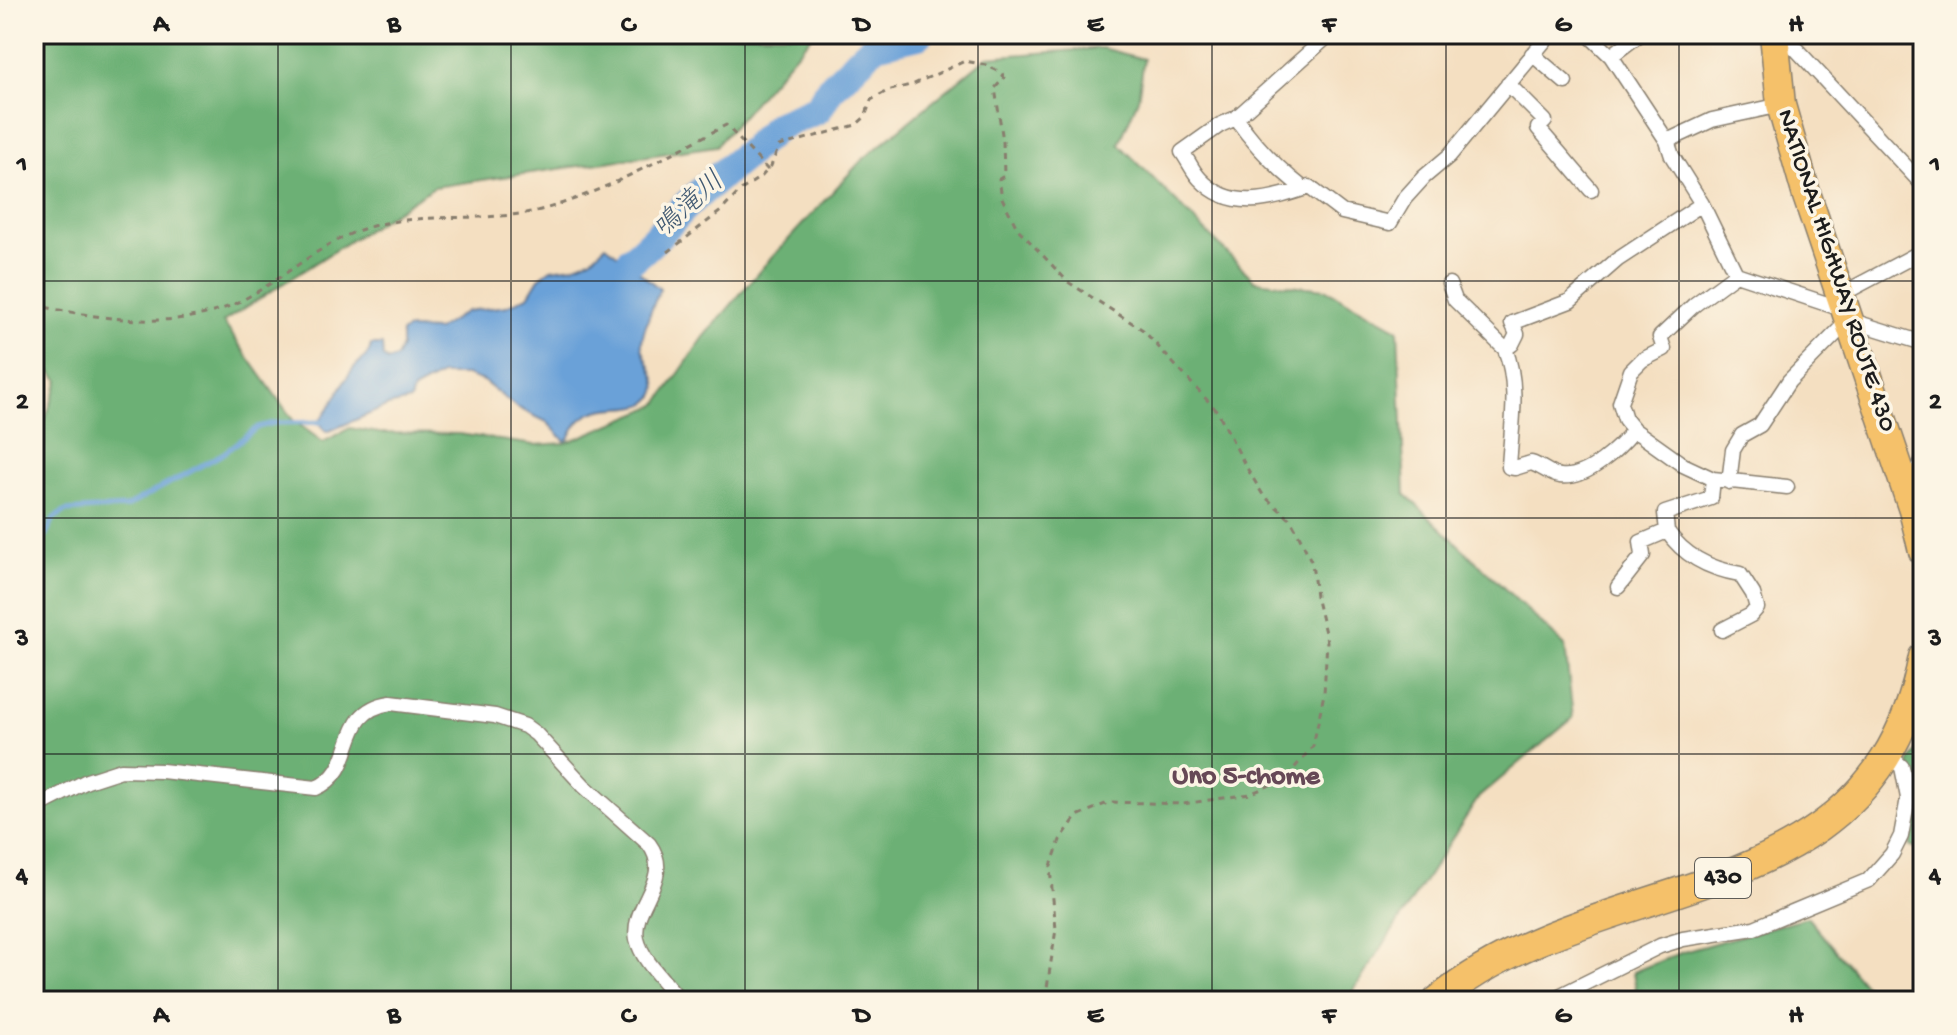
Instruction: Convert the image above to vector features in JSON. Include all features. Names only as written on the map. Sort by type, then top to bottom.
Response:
[{"type":"highway","name":"NATIONAL HIGHWAY ROUTE 430","points":[[1774,34],[1781,105],[1807,196],[1908,495],[1923,551]]},
{"type":"highway","name":"430","points":[[1437,1001],[1473,974],[1543,937],[1701,886],[1769,859],[1829,821],[1857,794],[1888,754],[1906,720],[1923,657]]},
{"type":"street","points":[[1330,34],[1236,118],[1220,125],[1182,152],[1200,179],[1219,192],[1246,202],[1283,196],[1309,187],[1342,212],[1390,223],[1405,198],[1449,156],[1550,34]]},
{"type":"street","points":[[1588,34],[1611,56],[1667,141],[1672,156],[1702,204],[1736,274],[1844,308],[1923,343]]},
{"type":"street","points":[[1611,56],[1640,34]]},
{"type":"street","points":[[1782,34],[1923,185]]},
{"type":"street","points":[[1532,54],[1565,82]]},
{"type":"street","points":[[1508,84],[1545,121],[1538,128],[1591,190]]},
{"type":"street","points":[[1667,141],[1712,120],[1781,105]]},
{"type":"street","points":[[1236,118],[1270,161],[1304,189]]},
{"type":"street","points":[[1505,349],[1517,334],[1512,323],[1570,301],[1617,260],[1702,204]]},
{"type":"street","points":[[1729,482],[1733,450],[1742,435],[1760,425],[1844,308],[1923,251]]},
{"type":"street","points":[[1736,274],[1694,305],[1660,337],[1664,349],[1642,360],[1631,371],[1620,403],[1625,419],[1634,430],[1683,465],[1713,479],[1787,487]]},
{"type":"street","points":[[1449,284],[1455,300],[1505,349],[1514,379],[1509,467],[1531,463],[1557,476],[1568,476],[1602,462],[1634,430]]},
{"type":"street","points":[[1908,495],[1923,459]]},
{"type":"street","points":[[1713,479],[1711,498],[1665,513],[1667,531],[1677,545],[1701,562],[1740,574],[1753,594],[1757,608],[1751,615],[1722,630]]},
{"type":"street","points":[[1618,587],[1643,555],[1641,542],[1667,531]]},
{"type":"street","points":[[34,808],[87,781],[121,770],[162,771],[316,788],[329,783],[338,772],[359,720],[366,711],[378,705],[391,703],[513,720],[536,734],[584,786],[649,844],[656,855],[656,877],[636,928],[638,941],[680,1001]]},
{"type":"street","points":[[1549,1001],[1660,946],[1683,939],[1754,928],[1869,880],[1892,854],[1901,836],[1908,798],[1902,767],[1888,754]]},
{"type":"path","points":[[668,252],[768,170],[779,146],[856,125],[865,117],[871,100],[887,91],[914,84],[965,61],[986,65],[1002,73],[1004,78],[995,88],[1003,141],[1004,176],[999,179],[1002,198],[1017,228],[1068,282],[1143,330],[1218,412],[1263,495],[1291,520],[1312,563],[1327,641],[1324,694],[1313,746],[1286,778],[1250,794],[1183,804],[1110,802],[1077,816],[1060,840],[1050,869],[1056,929],[1047,988],[1050,1001]]},
{"type":"path","points":[[34,305],[99,316],[159,321],[218,310],[247,298],[331,242],[365,228],[415,219],[496,216],[543,209],[612,184],[726,125],[768,170]]},
{"type":"green space","points":[[34,34],[813,34],[716,146],[434,187],[223,322],[293,420],[323,442],[350,428],[379,433],[459,434],[534,445],[566,443],[657,405],[704,337],[763,267],[861,161],[987,57],[1102,48],[1144,59],[1138,99],[1119,144],[1255,281],[1325,289],[1398,329],[1405,494],[1565,646],[1573,718],[1479,797],[1347,1001],[34,1001],[34,451],[59,380],[34,355]]},
{"type":"green space","points":[[1923,741],[1923,850],[1910,846],[1916,796],[1909,763]]},
{"type":"green space","points":[[1807,917],[1878,1001],[1638,1001],[1633,972],[1683,952]]},
{"type":"water","points":[[606,245],[660,289],[642,342],[657,389],[648,402],[588,415],[565,441],[547,422],[516,407],[483,381],[466,375],[441,375],[413,390],[410,401],[388,406],[327,432],[322,427],[320,420],[371,345],[382,345],[383,357],[388,361],[396,358],[401,347],[401,333],[408,329],[437,330],[467,311],[507,306],[528,296],[539,278],[551,269],[573,266],[591,259]]},
{"type":"waterway","name":"鳴滝川","points":[[757,145],[779,125],[818,109],[829,90],[876,44],[919,34]]},
{"type":"waterway","name":"鳴滝川","points":[[632,259],[694,198],[748,153]]},
{"type":"waterway","points":[[34,542],[45,537],[54,518],[66,511],[126,507],[224,453],[258,427],[274,423],[327,422]]},
{"type":"district","name":"Uno 5-chome","points":[[1246,777]]}]
